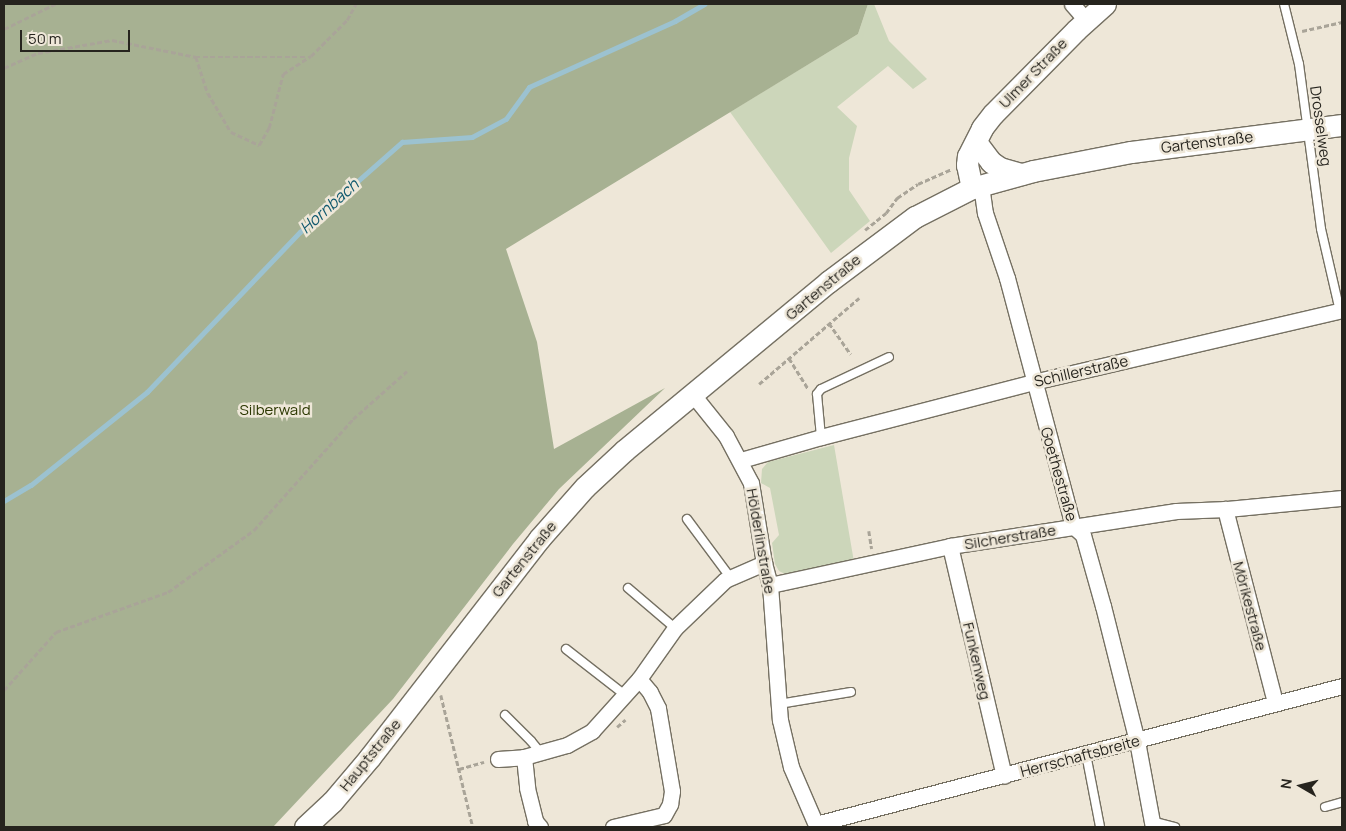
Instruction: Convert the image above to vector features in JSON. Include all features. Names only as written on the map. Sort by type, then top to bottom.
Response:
[{"type":"main road","name":"Ulmer Straße","points":[[977,187],[967,165],[968,156],[993,114],[1086,20],[1105,4]]},
{"type":"main road","name":"Gartenstraße","points":[[431,677],[539,539],[585,487],[625,450],[694,396],[871,248],[915,217],[977,187],[1021,174],[1131,152],[1342,125]]},
{"type":"main road","points":[[981,137],[991,162],[1000,168],[1021,174]]},
{"type":"main road","name":"Hauptstraße","points":[[305,827],[332,802],[364,764],[431,677]]},
{"type":"street","points":[[1072,4],[1086,20]]},
{"type":"street","name":"Goethestraße","points":[[977,187],[1007,278],[1033,382],[1074,526],[1083,535],[1137,740],[1152,824]]},
{"type":"street","name":"Schillerstraße","points":[[740,460],[1033,382],[1341,315]]},
{"type":"street","name":"Hölderlinstraße","points":[[694,396],[726,436],[751,483],[764,563],[770,585],[779,704],[791,767],[817,826]]},
{"type":"street","name":"Silcherstraße","points":[[770,585],[950,546],[1074,526],[1176,511],[1225,509],[1342,498]]},
{"type":"street","name":"Mörikestraße","points":[[1225,509],[1275,703]]},
{"type":"street","name":"Funkenweg","points":[[950,546],[1004,776]]},
{"type":"street","points":[[498,759],[524,757],[567,745],[592,731],[639,679],[676,628],[730,577],[764,563]]},
{"type":"street","points":[[613,827],[664,815],[670,804],[672,791],[658,708],[650,692],[639,679]]},
{"type":"street","name":"Herrschaftsbreite","points":[[817,826],[1342,686]]},
{"type":"street","points":[[524,757],[529,796],[535,820],[540,827]]},
{"type":"lane","name":"Drosselweg","points":[[1284,4],[1299,64],[1321,229],[1341,315]]},
{"type":"lane","points":[[821,437],[817,394],[829,385],[889,357]]},
{"type":"lane","points":[[687,519],[730,577]]},
{"type":"lane","points":[[628,588],[676,628]]},
{"type":"lane","points":[[566,649],[625,695]]},
{"type":"lane","points":[[779,704],[851,692]]},
{"type":"lane","points":[[505,715],[532,741],[540,752]]},
{"type":"lane","points":[[1086,754],[1100,827]]},
{"type":"lane","points":[[1325,807],[1342,802]]},
{"type":"lane","name":"Goethestraße","points":[[1152,824],[1175,827]]},
{"type":"path","points":[[4,29],[55,4]]},
{"type":"path","points":[[195,56],[208,93],[231,132],[259,145],[269,128],[283,74],[309,57],[347,20],[356,4]]},
{"type":"path","points":[[1291,34],[1342,22]]},
{"type":"path","points":[[4,68],[38,53],[112,40],[195,56],[309,57]]},
{"type":"path","points":[[759,384],[828,322],[858,298]]},
{"type":"path","points":[[828,322],[851,354]]},
{"type":"path","points":[[789,358],[806,387],[811,392],[817,394]]},
{"type":"path","points":[[4,690],[56,632],[168,592],[254,530],[353,419],[407,371]]},
{"type":"path","points":[[431,677],[439,684],[473,827]]},
{"type":"path","points":[[459,769],[498,759]]},
{"type":"green space","name":"Silberwald","points":[[4,4],[868,4],[858,34],[506,249],[537,342],[554,449],[665,388],[559,489],[513,544],[393,699],[273,827],[4,827]]},
{"type":"green space","points":[[868,4],[874,4],[889,41],[927,79],[913,89],[888,66],[837,107],[857,126],[849,158],[849,190],[870,221],[831,253],[730,112],[858,34]]},
{"type":"green space","points":[[834,445],[854,562],[785,574],[779,571],[775,564],[772,543],[779,535],[770,488],[761,483],[762,469],[768,462]]},
{"type":"waterway","name":"Hornbach","points":[[4,501],[31,485],[147,392],[300,232],[402,142],[472,137],[506,119],[529,87],[675,21],[704,4]]}]
